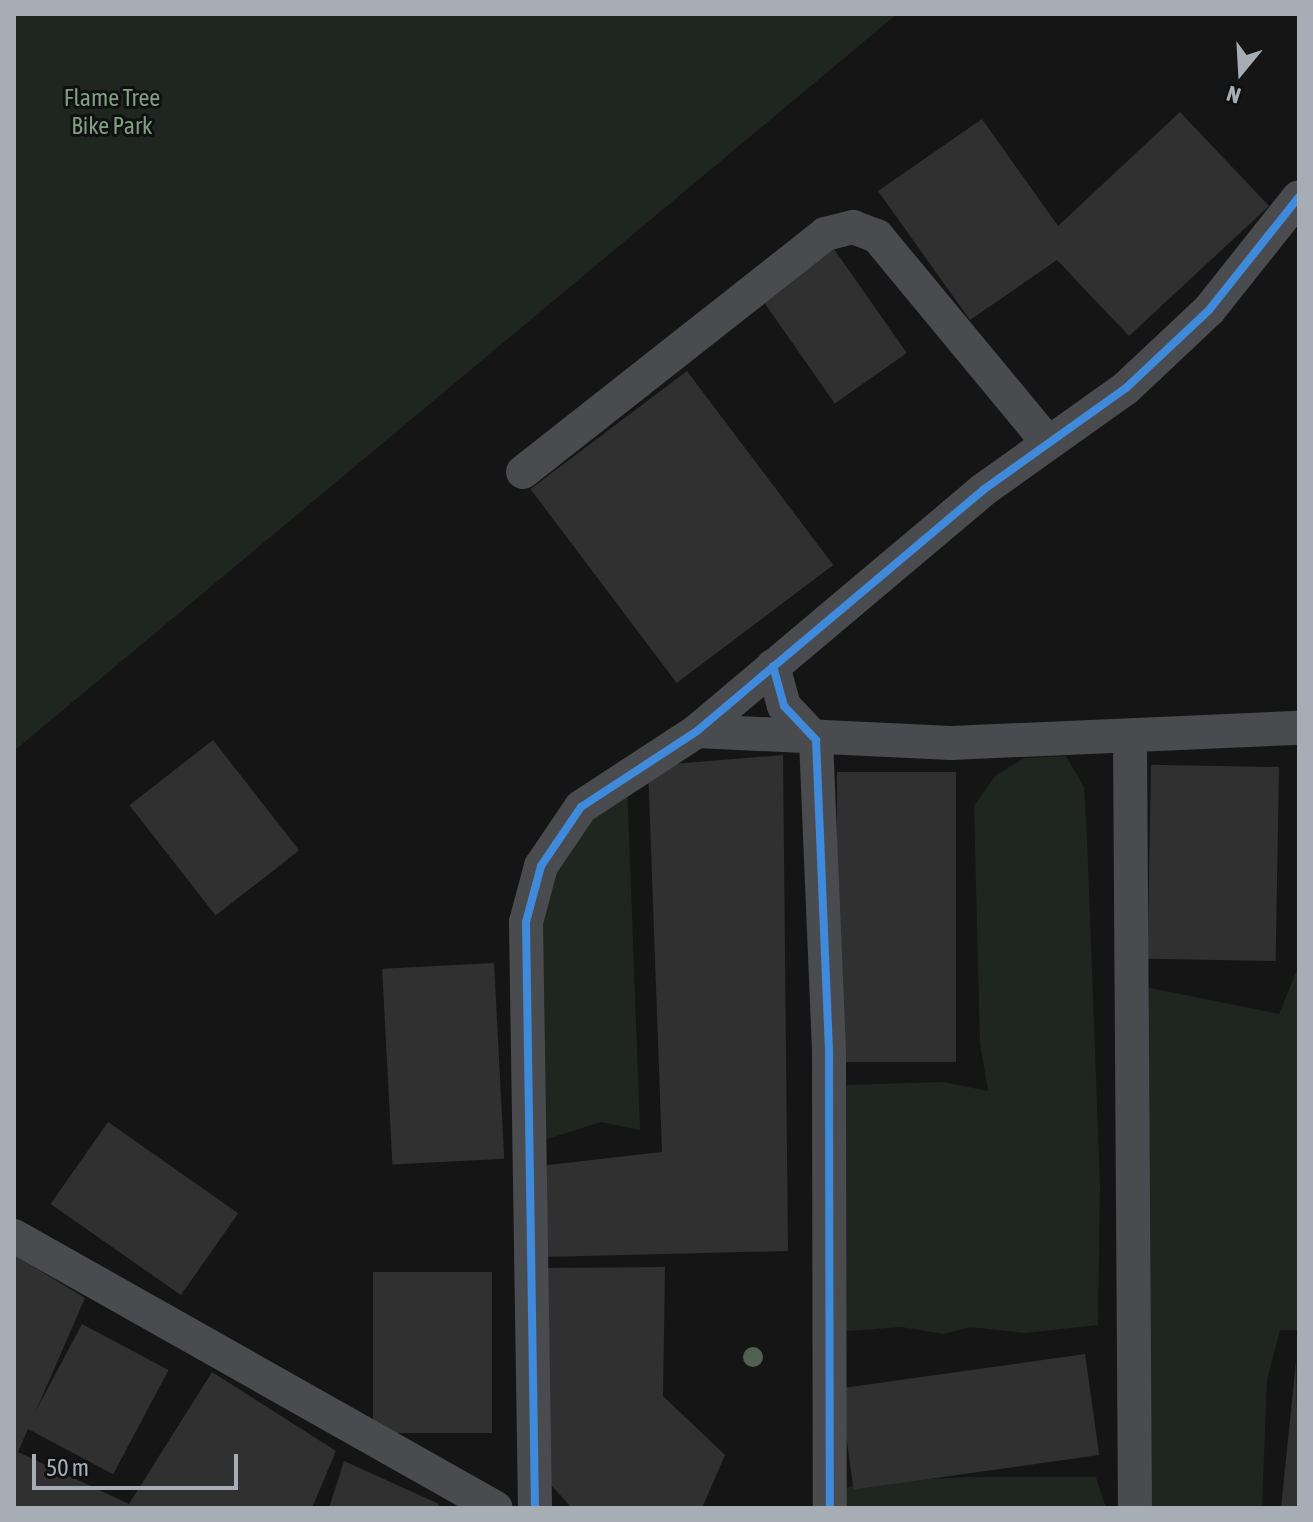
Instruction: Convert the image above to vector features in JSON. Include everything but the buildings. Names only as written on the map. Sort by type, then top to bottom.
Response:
[{"type":"street","points":[[535,1508],[526,922],[541,866],[581,807],[697,731],[1048,443],[1126,388],[1209,310],[1299,197]]},
{"type":"street","points":[[523,472],[825,234],[853,227],[877,236],[1048,443]]},
{"type":"street","points":[[773,666],[784,706],[816,740],[829,1055],[830,1508]]},
{"type":"street","points":[[697,731],[816,740],[1130,740],[1299,728]]},
{"type":"street","points":[[1130,740],[1135,1508]]},
{"type":"street","points":[[14,1236],[496,1508]]},
{"type":"green space","name":"Flame Tree Bike Park","points":[[14,14],[897,14],[14,751]]},
{"type":"green space","points":[[1066,756],[1084,787],[1087,837],[1100,1184],[1098,1325],[1025,1333],[970,1327],[944,1334],[901,1327],[822,1333],[845,1085],[943,1082],[988,1091],[980,1044],[974,806],[995,776],[1024,758]]},
{"type":"green space","points":[[627,781],[640,1130],[601,1122],[538,1142],[535,916],[569,837]]},
{"type":"green space","points":[[1299,965],[1299,1330],[1280,1330],[1267,1380],[1262,1508],[1140,1508],[1125,983],[1279,1014]]},
{"type":"green space","points":[[966,1477],[1096,1477],[1106,1508],[826,1508],[823,1493],[870,1482]]},
{"type":"cycle path","points":[[535,1508],[526,922],[541,866],[581,807],[697,731],[983,490],[1126,388],[1209,310],[1299,197]]},
{"type":"cycle path","points":[[773,666],[784,706],[816,740],[829,1055],[830,1508]]}]
